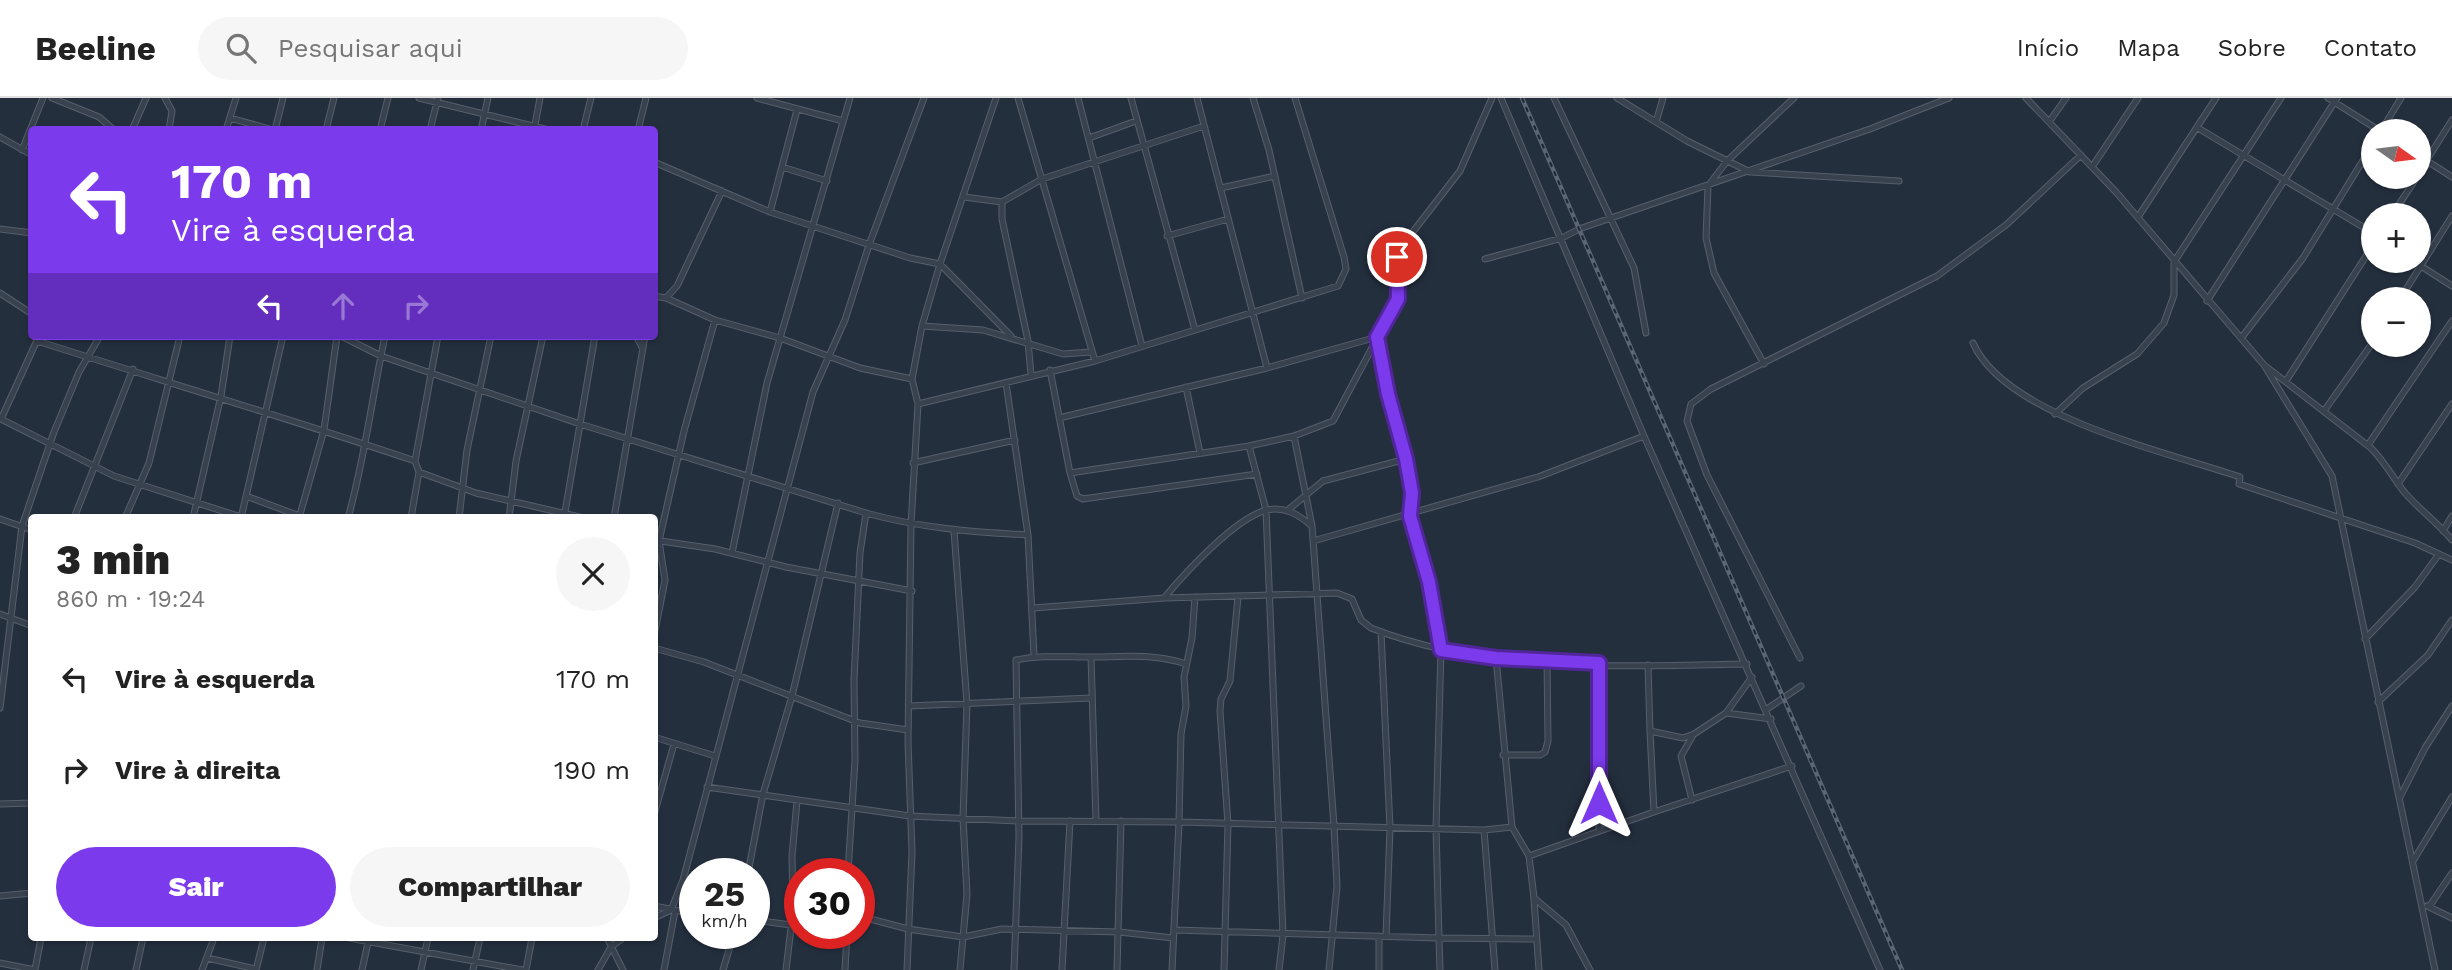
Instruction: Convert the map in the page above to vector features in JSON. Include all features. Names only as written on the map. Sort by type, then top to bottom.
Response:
[{"type":"street","points":[[31,126],[43,98]]},
{"type":"street","points":[[52,98],[107,120],[111,126]]},
{"type":"street","points":[[134,126],[146,98]]},
{"type":"street","points":[[165,98],[172,111],[170,126]]},
{"type":"street","points":[[227,126],[236,98]]},
{"type":"street","points":[[275,126],[283,98]]},
{"type":"street","points":[[327,126],[334,98]]},
{"type":"street","points":[[381,126],[388,98]]},
{"type":"street","points":[[419,98],[437,100],[527,126]]},
{"type":"street","points":[[482,126],[488,98]]},
{"type":"street","points":[[534,126],[540,98]]},
{"type":"street","points":[[584,126],[590,98]]},
{"type":"street","points":[[639,126],[646,98]]},
{"type":"street","points":[[757,98],[843,121]]},
{"type":"street","points":[[732,553],[746,475],[780,338],[850,98]]},
{"type":"street","points":[[664,970],[673,911],[770,561],[813,392],[830,358],[869,245],[925,98]]},
{"type":"street","points":[[907,970],[912,852],[908,730],[911,525],[918,404],[912,379],[922,326],[940,264],[996,98]]},
{"type":"street","points":[[1017,98],[1095,361]]},
{"type":"street","points":[[1078,98],[1142,346]]},
{"type":"street","points":[[1131,98],[1195,330]]},
{"type":"street","points":[[1197,98],[1266,368]]},
{"type":"street","points":[[1253,98],[1275,176],[1302,298]]},
{"type":"street","points":[[918,404],[1006,383],[1031,374],[1095,361],[1338,286],[1346,268],[1295,98]]},
{"type":"street","points":[[1070,473],[1249,446],[1294,436],[1336,419],[1398,299],[1397,257],[1405,242],[1460,171],[1492,98]]},
{"type":"street","points":[[1502,98],[1644,436],[1767,709],[1880,970]]},
{"type":"street","points":[[1554,98],[1634,268],[1646,332]]},
{"type":"street","points":[[1617,98],[1750,172],[1899,181]]},
{"type":"street","points":[[1656,122],[1663,98]]},
{"type":"street","points":[[1764,364],[1714,273],[1706,238],[1708,186],[1727,161],[1794,98]]},
{"type":"street","points":[[1485,259],[1562,238],[1949,98]]},
{"type":"street","points":[[2026,98],[2138,217],[2207,301],[2242,337],[2264,365],[2324,460],[2343,518],[2365,639],[2435,970]]},
{"type":"street","points":[[2049,122],[2066,98]]},
{"type":"street","points":[[2092,167],[2138,98]]},
{"type":"street","points":[[2138,217],[2216,98]]},
{"type":"street","points":[[2055,414],[2083,388],[2137,354],[2164,323],[2175,295],[2174,262],[2281,98]]},
{"type":"street","points":[[2388,119],[2401,98]]},
{"type":"street","points":[[2207,301],[2286,180],[2333,99],[2363,119]]},
{"type":"street","points":[[431,126],[437,100]]},
{"type":"street","points":[[770,212],[797,110]]},
{"type":"street","points":[[230,118],[259,126]]},
{"type":"street","points":[[2431,154],[2452,120]]},
{"type":"street","points":[[1089,138],[1136,121]]},
{"type":"street","points":[[964,197],[1002,202],[1042,179],[1204,126]]},
{"type":"street","points":[[2198,128],[2361,226]]},
{"type":"street","points":[[22,149],[28,134]]},
{"type":"street","points":[[0,137],[28,153]]},
{"type":"street","points":[[1801,658],[1707,475],[1687,421],[1687,413],[1698,398],[1937,276],[2006,225],[2081,155]]},
{"type":"street","points":[[2431,163],[2452,177]]},
{"type":"street","points":[[658,164],[770,212],[869,245],[940,264],[1011,336]]},
{"type":"street","points":[[2242,337],[2303,258],[2361,164]]},
{"type":"street","points":[[782,167],[827,181]]},
{"type":"street","points":[[1221,188],[1275,176]]},
{"type":"street","points":[[666,298],[677,286],[696,251],[722,191]]},
{"type":"street","points":[[1002,202],[1002,219],[1028,341],[1031,374]]},
{"type":"street","points":[[2431,252],[2452,216]]},
{"type":"street","points":[[1167,236],[1228,219]]},
{"type":"street","points":[[0,229],[28,232]]},
{"type":"street","points":[[2286,381],[2361,265]]},
{"type":"street","points":[[2431,273],[2452,286]]},
{"type":"street","points":[[0,293],[28,311]]},
{"type":"street","points":[[658,297],[666,298],[715,320],[780,338],[860,368],[912,379]]},
{"type":"street","points":[[658,537],[715,320]]},
{"type":"street","points":[[2368,445],[2452,321]]},
{"type":"street","points":[[922,326],[983,330],[1028,341],[1053,352],[1091,352]]},
{"type":"street","points":[[1059,418],[1266,368],[1377,337]]},
{"type":"street","points":[[1377,337],[1388,394],[1406,459],[1412,493],[1410,516],[1429,582],[1441,650],[1436,828],[1440,970]]},
{"type":"street","points":[[37,340],[1,421],[96,467],[140,485],[228,514]]},
{"type":"street","points":[[43,340],[88,359],[133,369],[221,396],[415,461]]},
{"type":"street","points":[[0,706],[22,526],[49,445],[98,340]]},
{"type":"street","points":[[127,514],[149,463],[179,340]]},
{"type":"street","points":[[194,514],[221,396],[228,340]]},
{"type":"street","points":[[242,514],[282,340]]},
{"type":"street","points":[[302,514],[324,430],[338,340]]},
{"type":"street","points":[[347,340],[381,356],[627,440],[866,513],[911,525],[954,531],[1028,535]]},
{"type":"street","points":[[349,514],[361,476],[364,443],[384,340]]},
{"type":"street","points":[[412,514],[419,472],[415,461],[437,340]]},
{"type":"street","points":[[459,514],[460,486],[490,340]]},
{"type":"street","points":[[509,514],[516,461],[542,340]]},
{"type":"street","points":[[564,514],[594,340]]},
{"type":"street","points":[[638,340],[642,347]]},
{"type":"street","points":[[615,514],[644,340]]},
{"type":"street","points":[[1973,343],[1981,362],[2001,379],[2055,414],[2240,477],[2239,484],[2343,518],[2452,560]]},
{"type":"street","points":[[2324,411],[2362,357]]},
{"type":"street","points":[[2264,365],[2368,445],[2386,462],[2398,484],[2421,512],[2452,540]]},
{"type":"street","points":[[76,514],[133,369]]},
{"type":"street","points":[[1050,370],[1070,473],[1076,493],[1081,499],[1257,474]]},
{"type":"street","points":[[1006,383],[1028,535],[1034,656]]},
{"type":"street","points":[[1186,387],[1200,453]]},
{"type":"street","points":[[0,400],[9,402]]},
{"type":"street","points":[[2398,484],[2452,404]]},
{"type":"street","points":[[1294,436],[1312,526],[1334,826],[1337,886],[1329,970]]},
{"type":"street","points":[[1313,541],[1410,516],[1538,477],[1644,436]]},
{"type":"street","points":[[913,463],[1015,440]]},
{"type":"street","points":[[1249,446],[1266,510],[1280,824],[1283,935],[1279,970]]},
{"type":"street","points":[[1287,510],[1322,481],[1406,459]]},
{"type":"street","points":[[419,472],[452,486],[511,498],[561,514]]},
{"type":"street","points":[[246,496],[293,514]]},
{"type":"street","points":[[751,858],[764,794],[793,696],[838,503]]},
{"type":"street","points":[[1164,598],[1198,559],[1231,531],[1266,510],[1287,510],[1312,526]]},
{"type":"street","points":[[848,858],[850,807],[856,760],[854,721],[866,513]]},
{"type":"street","points":[[2443,531],[2452,516]]},
{"type":"street","points":[[0,519],[28,528]]},
{"type":"street","points":[[954,531],[967,704],[963,818],[967,894],[960,970]]},
{"type":"street","points":[[658,541],[732,553],[820,574],[912,591]]},
{"type":"street","points":[[658,546],[665,580],[658,616]]},
{"type":"street","points":[[2365,639],[2416,587],[2439,554]]},
{"type":"street","points":[[1033,608],[1164,598],[1317,594],[1347,596],[1355,604],[1366,625],[1441,650],[1496,658],[1547,661],[1648,665],[1746,664]]},
{"type":"street","points":[[1172,970],[1186,664],[1192,638],[1195,597]]},
{"type":"street","points":[[1224,970],[1228,824],[1220,711],[1221,699],[1230,681],[1238,597]]},
{"type":"street","points":[[0,614],[28,625]]},
{"type":"street","points":[[2378,702],[2427,654],[2452,620]]},
{"type":"street","points":[[1381,632],[1390,828],[1386,936]]},
{"type":"street","points":[[658,649],[793,696],[854,721],[908,730]]},
{"type":"street","points":[[1014,970],[1019,821],[1019,702],[1016,660],[1034,656],[1091,657],[1122,654],[1157,656],[1186,664]]},
{"type":"street","points":[[1091,657],[1096,821]]},
{"type":"street","points":[[1496,658],[1503,755],[1512,827],[1529,856],[1539,970]]},
{"type":"street","points":[[1503,755],[1540,755],[1545,752],[1547,661]]},
{"type":"street","points":[[1599,663],[1599,830]]},
{"type":"street","points":[[1648,665],[1654,812]]},
{"type":"street","points":[[1650,731],[1683,738],[1694,734],[1726,713],[1752,677]]},
{"type":"street","points":[[1767,709],[1801,686]]},
{"type":"street","points":[[909,706],[1091,698]]},
{"type":"street","points":[[2400,797],[2425,748],[2452,706]]},
{"type":"street","points":[[1726,713],[1770,719]]},
{"type":"street","points":[[1692,800],[1681,756],[1694,734]]},
{"type":"street","points":[[658,738],[715,756]]},
{"type":"street","points":[[658,801],[674,744]]},
{"type":"street","points":[[1529,856],[1791,766]]},
{"type":"street","points":[[707,788],[910,816],[1019,821],[1484,830],[1512,827]]},
{"type":"street","points":[[2413,862],[2452,797]]},
{"type":"street","points":[[792,858],[797,801]]},
{"type":"street","points":[[0,804],[28,803]]},
{"type":"street","points":[[1062,970],[1070,821]]},
{"type":"street","points":[[1117,970],[1121,821]]},
{"type":"street","points":[[1484,830],[1495,970]]},
{"type":"street","points":[[2429,906],[2452,873]]},
{"type":"street","points":[[0,896],[28,893]]},
{"type":"street","points":[[1534,898],[1566,925],[1590,970]]},
{"type":"street","points":[[2421,903],[2452,918]]},
{"type":"street","points":[[658,907],[679,912]]},
{"type":"street","points":[[658,917],[673,911]]},
{"type":"street","points":[[875,920],[908,929],[962,937],[993,930],[1017,929],[1119,932],[1173,938]]},
{"type":"street","points":[[1174,930],[1331,937],[1536,939]]},
{"type":"street","points":[[1379,936],[1379,970]]},
{"type":"street","points":[[0,963],[35,970],[40,941]]},
{"type":"street","points":[[84,970],[90,941]]},
{"type":"street","points":[[136,970],[142,941]]},
{"type":"street","points":[[202,970],[213,941]]},
{"type":"street","points":[[206,958],[256,970],[263,941]]},
{"type":"street","points":[[317,970],[322,941]]},
{"type":"street","points":[[362,970],[369,941]]},
{"type":"street","points":[[378,941],[524,970],[531,941]]},
{"type":"street","points":[[421,970],[427,941]]},
{"type":"street","points":[[473,970],[479,941]]},
{"type":"street","points":[[608,941],[623,970]]},
{"type":"street","points":[[598,970],[611,947],[619,941]]},
{"type":"street","points":[[723,970],[729,949]]},
{"type":"street","points":[[786,970],[788,949]]},
{"type":"street","points":[[845,970],[847,949]]},
{"type":"railway","points":[[1522,98],[1902,970]]},
{"type":"route","points":[[1397,257],[1395,280],[1398,299],[1377,337],[1388,394],[1411,483],[1410,516],[1429,582],[1441,650],[1496,658],[1599,663],[1599,803]]}]
